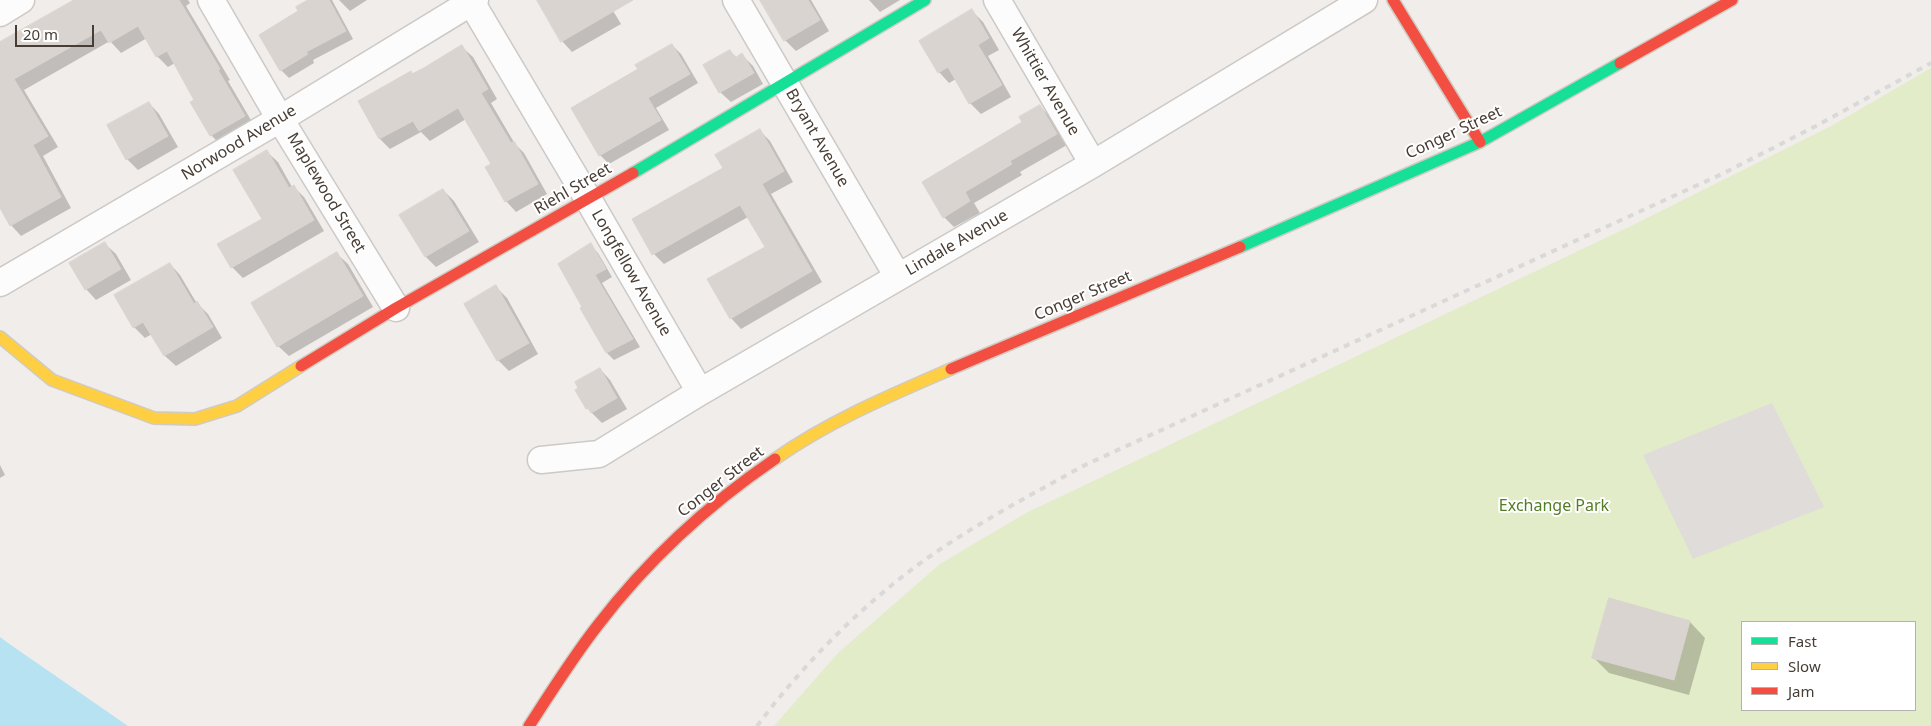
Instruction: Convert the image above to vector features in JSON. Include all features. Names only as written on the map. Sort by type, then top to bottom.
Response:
[{"type":"main road","name":"Riehl Street","points":[[0,337],[52,380],[154,418],[194,419],[237,406],[396,308],[588,199],[925,0]]},
{"type":"main road","points":[[1393,0],[1480,142]]},
{"type":"main road","name":"Conger Street","points":[[528,726],[585,642],[622,595],[664,551],[708,510],[756,472],[807,439],[860,410],[903,390],[1313,216],[1480,142],[1732,0]]},
{"type":"street","points":[[0,13],[21,0]]},
{"type":"street","name":"Maplewood Street","points":[[211,0],[280,119],[396,308]]},
{"type":"street","name":"Bryant Avenue","points":[[736,0],[898,277]]},
{"type":"street","name":"Whittier Avenue","points":[[997,0],[1093,164]]},
{"type":"street","name":"Lindale Avenue","points":[[541,460],[599,454],[700,392],[1093,164],[1364,0]]},
{"type":"street","name":"Norwood Avenue","points":[[0,283],[280,119],[472,1]]},
{"type":"street","name":"Longfellow Avenue","points":[[472,1],[700,392]]},
{"type":"green space","name":"Exchange Park","points":[[1931,68],[1931,726],[774,726],[838,653],[940,564],[1026,513],[1633,225],[1831,126]]},
{"type":"shaded area","points":[[1772,403],[1824,507],[1693,559],[1643,455]]},
{"type":"water","points":[[0,637],[8,643],[128,726],[0,726]]},
{"type":"building","points":[[74,0],[179,0],[220,69],[218,70],[245,116],[210,136],[190,102],[194,100],[167,51],[156,57],[138,26],[109,43],[101,30],[14,79],[48,136],[33,145],[61,197],[10,226],[0,208],[0,42]]},
{"type":"building","points":[[308,0],[329,0],[346,31],[306,52],[308,54],[280,71],[259,35],[298,11],[296,7]]},
{"type":"building","points":[[537,0],[633,0],[561,42]]},
{"type":"building","points":[[760,0],[808,0],[820,20],[784,41]]},
{"type":"building","points":[[972,9],[989,38],[978,45],[1002,85],[969,104],[948,67],[938,73],[919,41]]},
{"type":"building","points":[[672,44],[690,74],[648,98],[661,120],[599,156],[571,108],[638,69],[635,65]]},
{"type":"building","points":[[462,45],[488,89],[481,93],[511,143],[514,141],[538,184],[505,202],[485,167],[491,164],[458,108],[419,131],[413,121],[379,139],[358,101],[411,71],[412,74],[422,69]]},
{"type":"building","points":[[730,50],[735,58],[742,53],[754,73],[719,93],[703,65]]},
{"type":"building","points":[[149,102],[168,136],[126,160],[107,125]]},
{"type":"building","points":[[1040,105],[1057,134],[1010,161],[1012,164],[965,192],[970,201],[943,218],[922,182],[1022,122],[1019,117]]},
{"type":"building","points":[[760,129],[784,171],[762,184],[812,271],[730,319],[707,279],[765,247],[740,205],[652,255],[632,219],[723,168],[715,155]]},
{"type":"building","points":[[267,150],[289,188],[294,185],[314,220],[231,268],[217,244],[262,219],[233,170]]},
{"type":"building","points":[[443,189],[469,231],[425,257],[399,215]]},
{"type":"building","points":[[105,242],[121,269],[85,290],[69,263]]},
{"type":"building","points":[[591,243],[606,269],[595,275],[633,339],[606,353],[580,308],[582,307],[558,264]]},
{"type":"building","points":[[337,252],[363,296],[277,347],[251,303]]},
{"type":"building","points":[[170,263],[194,304],[197,301],[213,327],[164,356],[143,322],[133,328],[114,295]]},
{"type":"building","points":[[496,285],[529,343],[497,361],[464,304]]},
{"type":"building","points":[[600,368],[617,398],[591,413],[588,408],[586,409],[575,390],[578,388],[575,382]]},
{"type":"building","points":[[1609,598],[1690,621],[1674,680],[1592,658]]},
{"type":"railway","points":[[757,726],[811,661],[871,602],[935,553],[1020,501],[1085,465],[1724,173],[1816,126],[1931,63]]},
{"type":"traffic: fast","points":[[633,173],[925,0]]},
{"type":"traffic: fast","points":[[1240,247],[1480,142],[1620,63]]},
{"type":"traffic: slow","points":[[0,337],[52,380],[154,418],[195,419],[237,406],[301,366]]},
{"type":"traffic: slow","points":[[775,459],[839,421],[951,369]]},
{"type":"traffic: jam","points":[[1393,0],[1480,142]]},
{"type":"traffic: jam","points":[[1620,63],[1732,0]]},
{"type":"traffic: jam","points":[[301,366],[396,308],[633,173]]},
{"type":"traffic: jam","points":[[951,369],[1240,247]]},
{"type":"traffic: jam","points":[[529,726],[589,637],[637,578],[703,514],[750,476],[775,459]]}]
